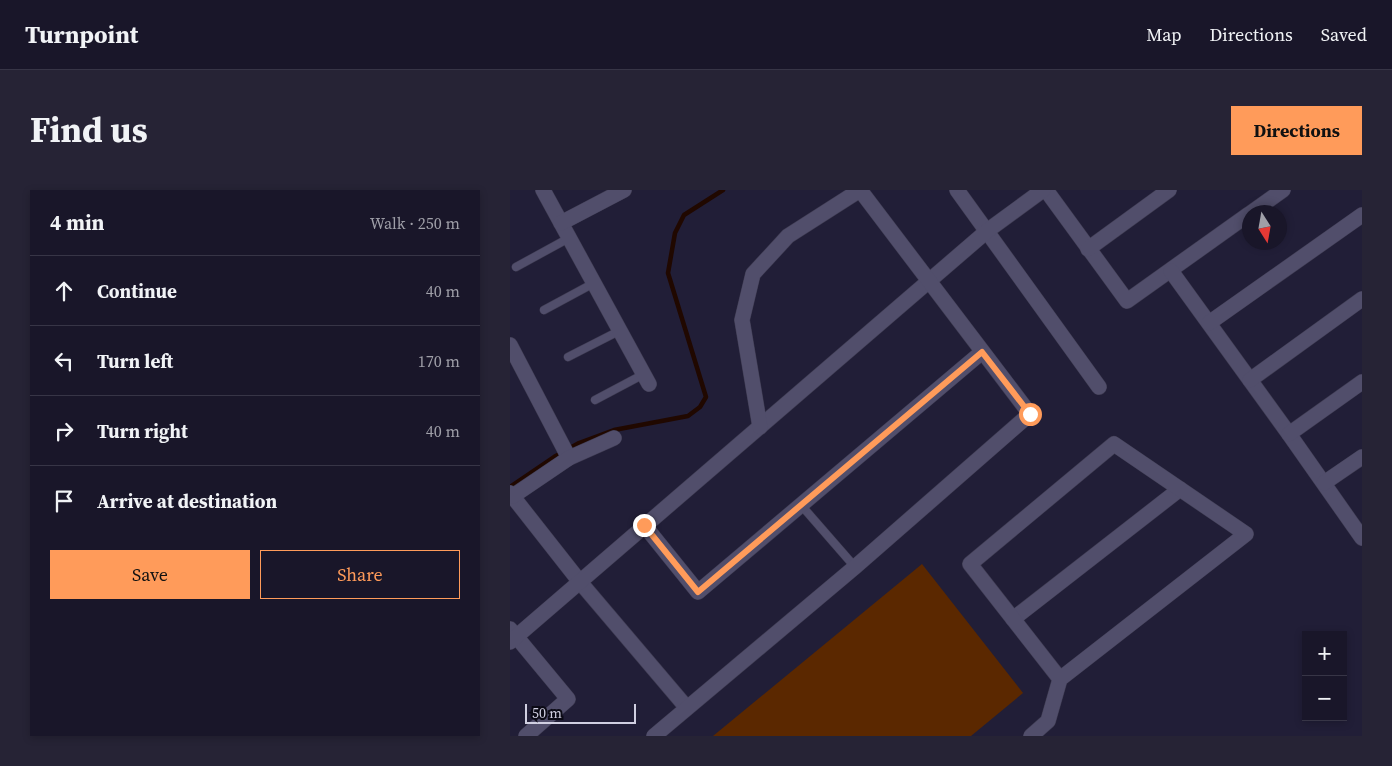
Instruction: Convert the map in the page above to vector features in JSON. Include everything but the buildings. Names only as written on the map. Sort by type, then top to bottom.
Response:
[{"type":"street","points":[[543,190],[647,379]]},
{"type":"street","points":[[654,736],[855,567],[1030,414],[860,190],[788,236],[753,274],[742,320],[760,427]]},
{"type":"street","points":[[957,190],[1099,387]]},
{"type":"street","points":[[526,736],[568,700],[512,636],[580,582],[987,231],[1045,190],[1126,301],[1242,220]]},
{"type":"street","points":[[1088,249],[1168,190]]},
{"type":"street","points":[[1262,205],[1283,190]]},
{"type":"street","points":[[561,223],[620,191]]},
{"type":"street","points":[[1210,323],[1362,215]]},
{"type":"street","points":[[1171,271],[1361,536]]},
{"type":"street","points":[[1250,380],[1362,299]]},
{"type":"street","points":[[512,351],[569,458]]},
{"type":"street","points":[[644,525],[698,592],[982,352]]},
{"type":"street","points":[[1289,434],[1362,382]]},
{"type":"street","points":[[614,438],[569,458],[511,495],[580,582],[687,708]]},
{"type":"street","points":[[1031,736],[1048,721],[1060,679],[1246,534],[1114,444],[970,564],[1060,679]]},
{"type":"street","points":[[1324,483],[1362,457]]},
{"type":"street","points":[[1012,619],[1180,489]]},
{"type":"lane","points":[[516,267],[569,238]]},
{"type":"lane","points":[[544,310],[594,283]]},
{"type":"lane","points":[[568,357],[619,331]]},
{"type":"lane","points":[[595,400],[647,379]]},
{"type":"lane","points":[[801,505],[855,567]]},
{"type":"shaded area","points":[[922,564],[1023,693],[971,736],[713,736]]},
{"type":"waterway","points":[[510,487],[554,457],[579,443],[614,430],[688,416],[700,407],[706,397],[668,273],[675,233],[684,215],[723,190]]},
{"type":"route","points":[[644,525],[698,592],[982,352],[1030,414]]}]
